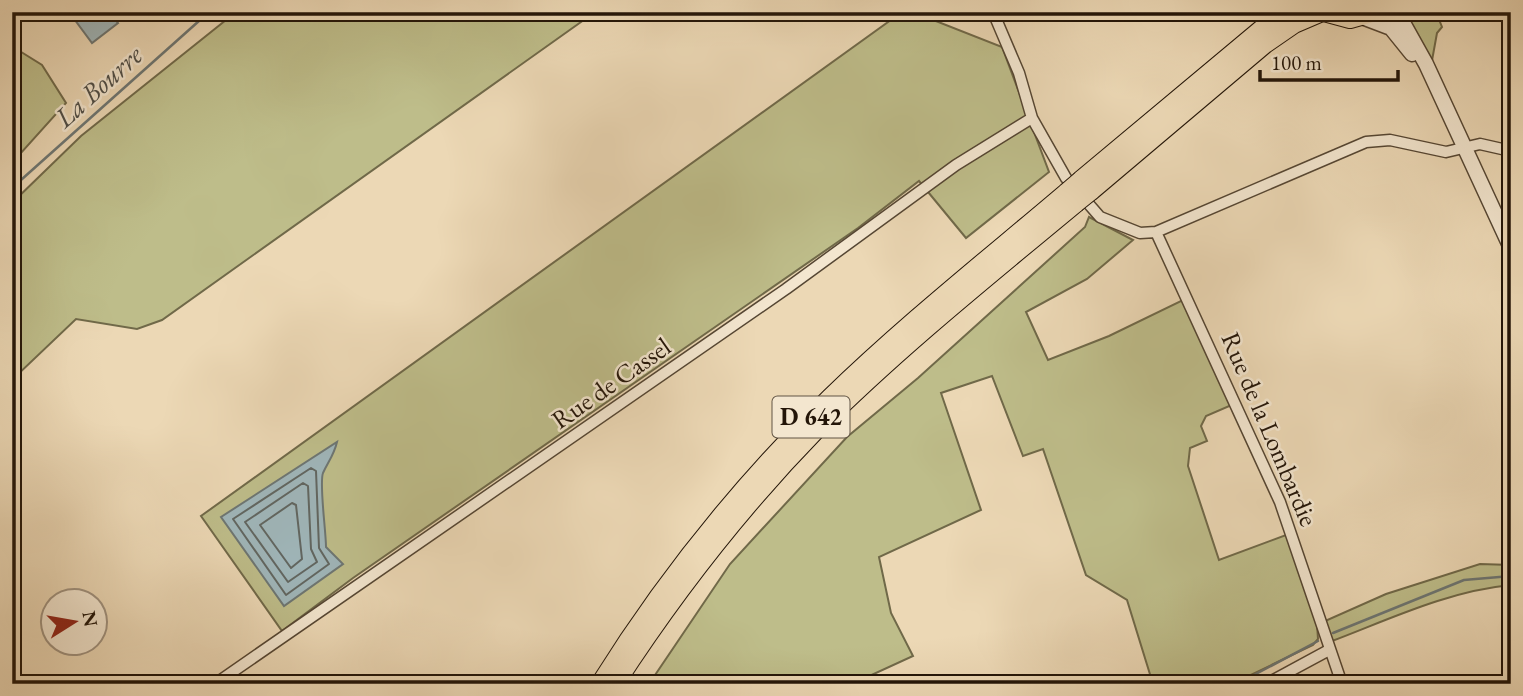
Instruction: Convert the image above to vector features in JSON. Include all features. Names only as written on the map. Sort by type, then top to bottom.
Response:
[{"type":"highway","name":"D 642","points":[[615,684],[710,551],[805,442],[896,355],[1282,12]]},
{"type":"highway","name":"D 642","points":[[1086,186],[1270,39],[1300,21],[1323,12]]},
{"type":"highway","points":[[1323,12],[1345,18],[1368,15]]},
{"type":"highway","name":"D 642","points":[[600,684],[685,560],[791,437],[883,349],[1072,198]]},
{"type":"street","points":[[992,12],[1019,73],[1032,118],[1058,165],[1092,211],[1140,233],[1156,232],[1366,142],[1390,140],[1446,152],[1480,144],[1511,151]]},
{"type":"street","points":[[1397,12],[1465,147],[1511,248]]},
{"type":"street","points":[[1368,15],[1395,31],[1439,96]]},
{"type":"street","name":"Rue de Cassel","points":[[215,684],[786,289],[956,165],[1032,118]]},
{"type":"street","name":"Rue de la Lombardie","points":[[1156,232],[1221,369],[1279,502],[1342,684]]},
{"type":"street","points":[[1266,684],[1329,650]]},
{"type":"shaded area","points":[[236,12],[595,12],[162,320],[137,329],[76,319],[12,380],[12,203],[81,136]]},
{"type":"shaded area","points":[[902,12],[913,12],[1002,47],[1049,172],[966,238],[919,181],[858,228],[353,578],[282,631],[201,516]]},
{"type":"shaded area","points":[[1405,12],[1436,12],[1442,27],[1437,33],[1431,66]]},
{"type":"shaded area","points":[[18,50],[42,65],[66,103],[12,163],[12,51]]},
{"type":"shaded area","points":[[1089,217],[1133,240],[1087,279],[1026,312],[1048,360],[1109,336],[1185,299],[1234,404],[1206,416],[1201,426],[1207,441],[1190,448],[1188,466],[1219,560],[1286,535],[1317,624],[1318,639],[1313,645],[1232,684],[1153,684],[1127,600],[1086,575],[1043,449],[1023,456],[992,376],[941,393],[981,510],[879,557],[891,613],[913,656],[852,684],[649,684],[730,564],[847,437],[918,378],[1085,227]]},
{"type":"shaded area","points":[[1480,564],[1511,565],[1511,585],[1442,600],[1332,641],[1325,621],[1386,594]]},
{"type":"water","points":[[69,12],[109,12],[118,23],[92,43]]},
{"type":"water","points":[[337,442],[323,473],[322,497],[326,547],[343,564],[284,606],[221,517]]},
{"type":"waterway","name":"La Bourre","points":[[12,188],[209,12]]},
{"type":"waterway","points":[[1333,633],[1464,580],[1511,576]]},
{"type":"waterway","points":[[1237,684],[1318,641]]}]
